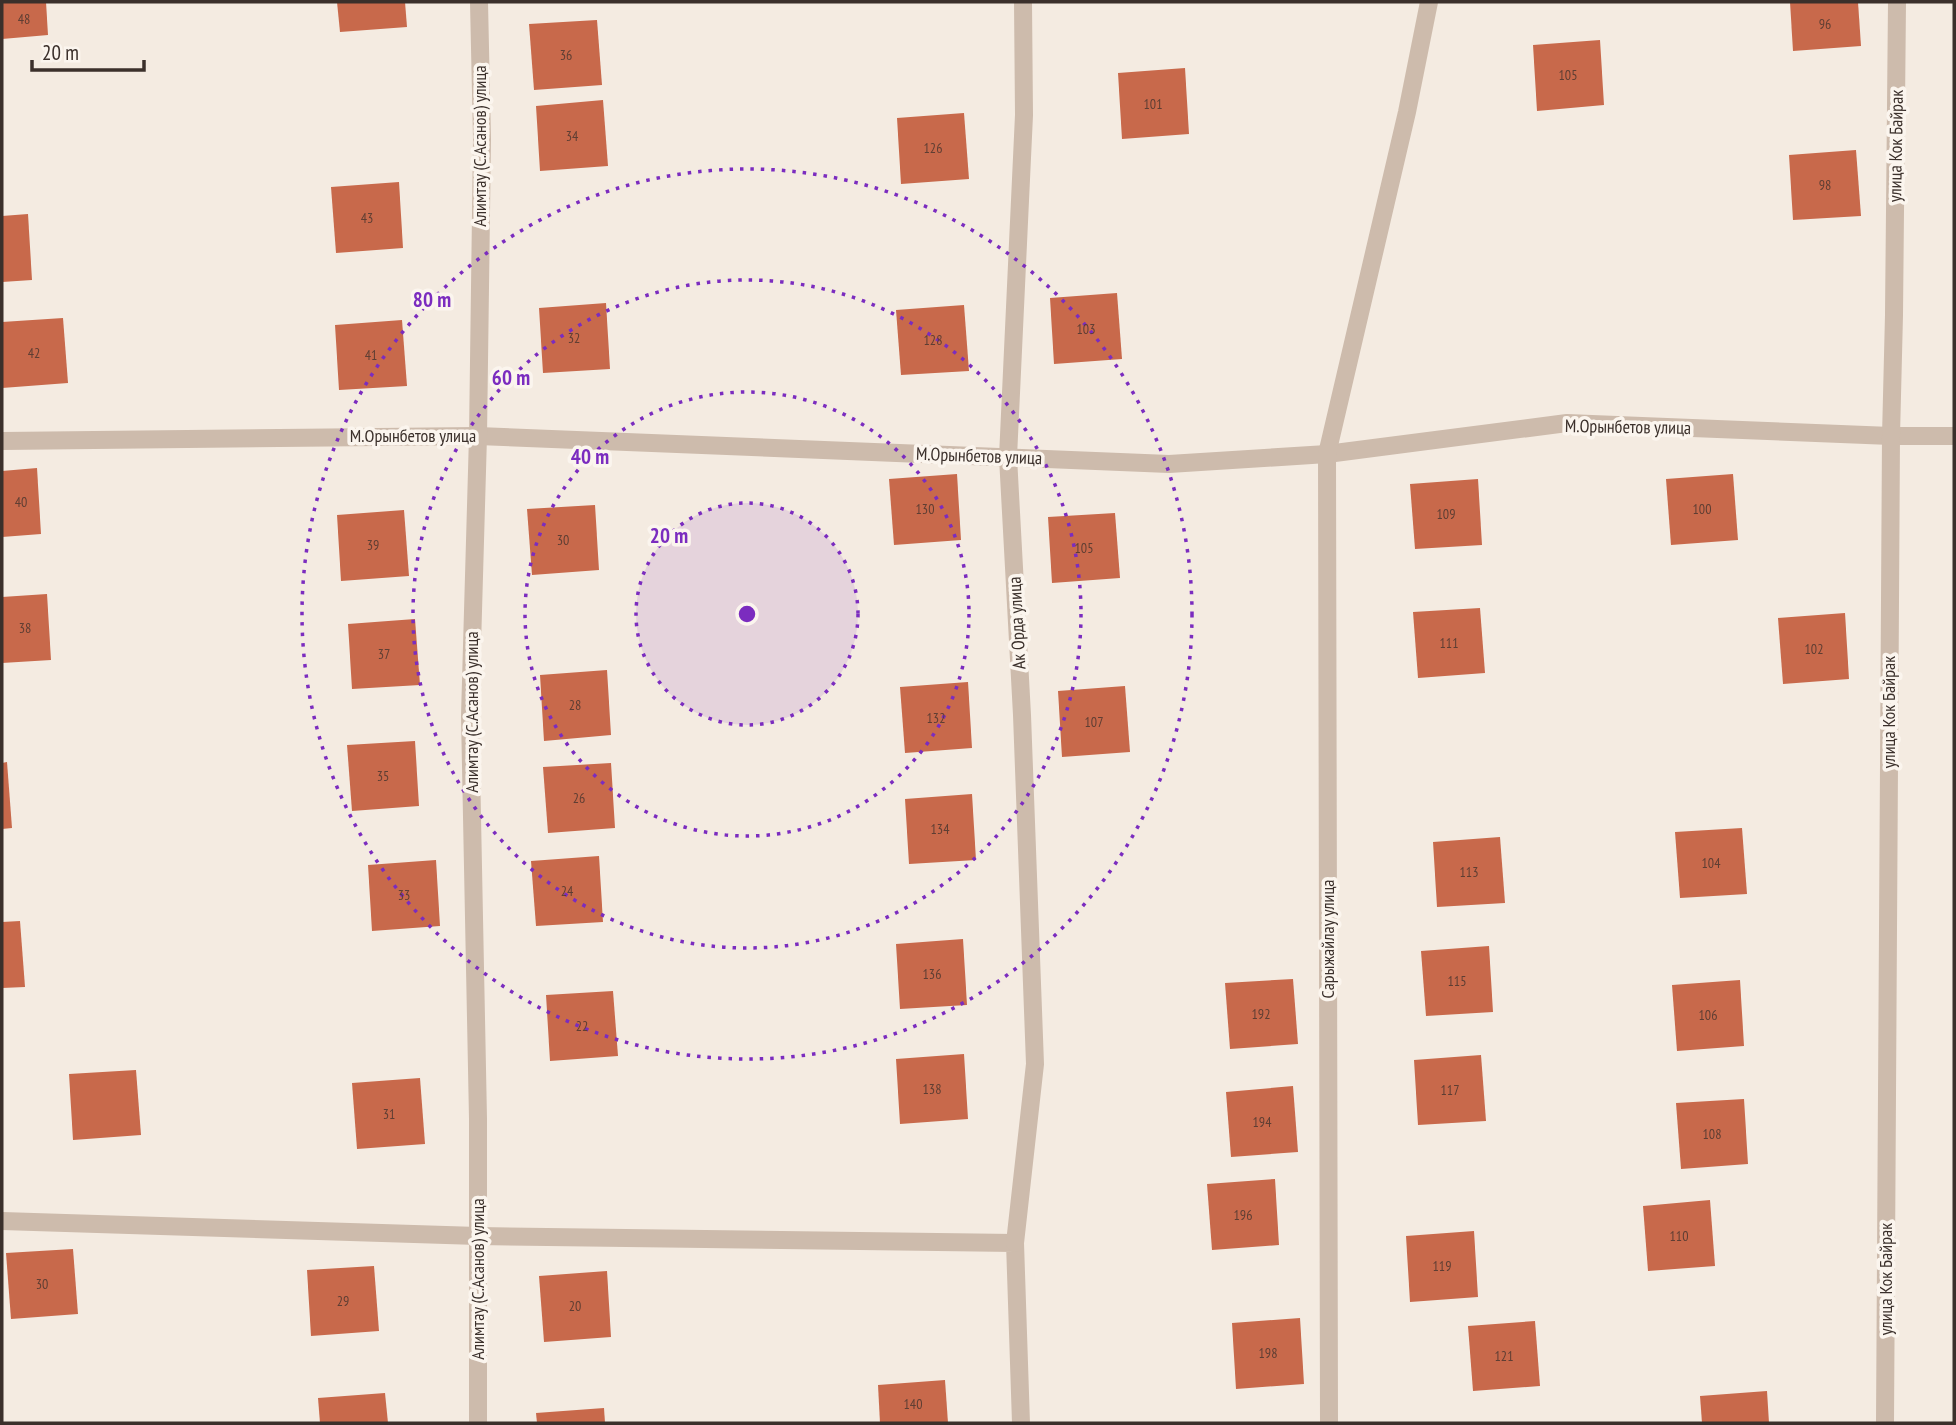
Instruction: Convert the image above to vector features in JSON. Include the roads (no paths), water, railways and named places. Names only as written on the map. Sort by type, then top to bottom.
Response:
[{"type":"street","name":"Алимтау (С.Асанов) улица","points":[[478,1423],[478,1105],[470,716],[478,436],[482,139],[479,2]]},
{"type":"street","name":"Ак Орда улица","points":[[1021,1423],[1015,1243],[1035,1064],[1009,457],[1024,115],[1023,2]]},
{"type":"street","name":"Сарыжайлау улица","points":[[1329,1423],[1327,454],[1407,112],[1429,2]]},
{"type":"street","name":"улица Кок Байрак","points":[[1885,1423],[1891,436],[1897,2]]},
{"type":"street","name":"М.Орынбетов улица","points":[[2,441],[478,436],[1169,464],[1327,454],[1567,423],[1891,436],[1954,436]]},
{"type":"street","points":[[2,1221],[478,1236],[1015,1243]]}]
